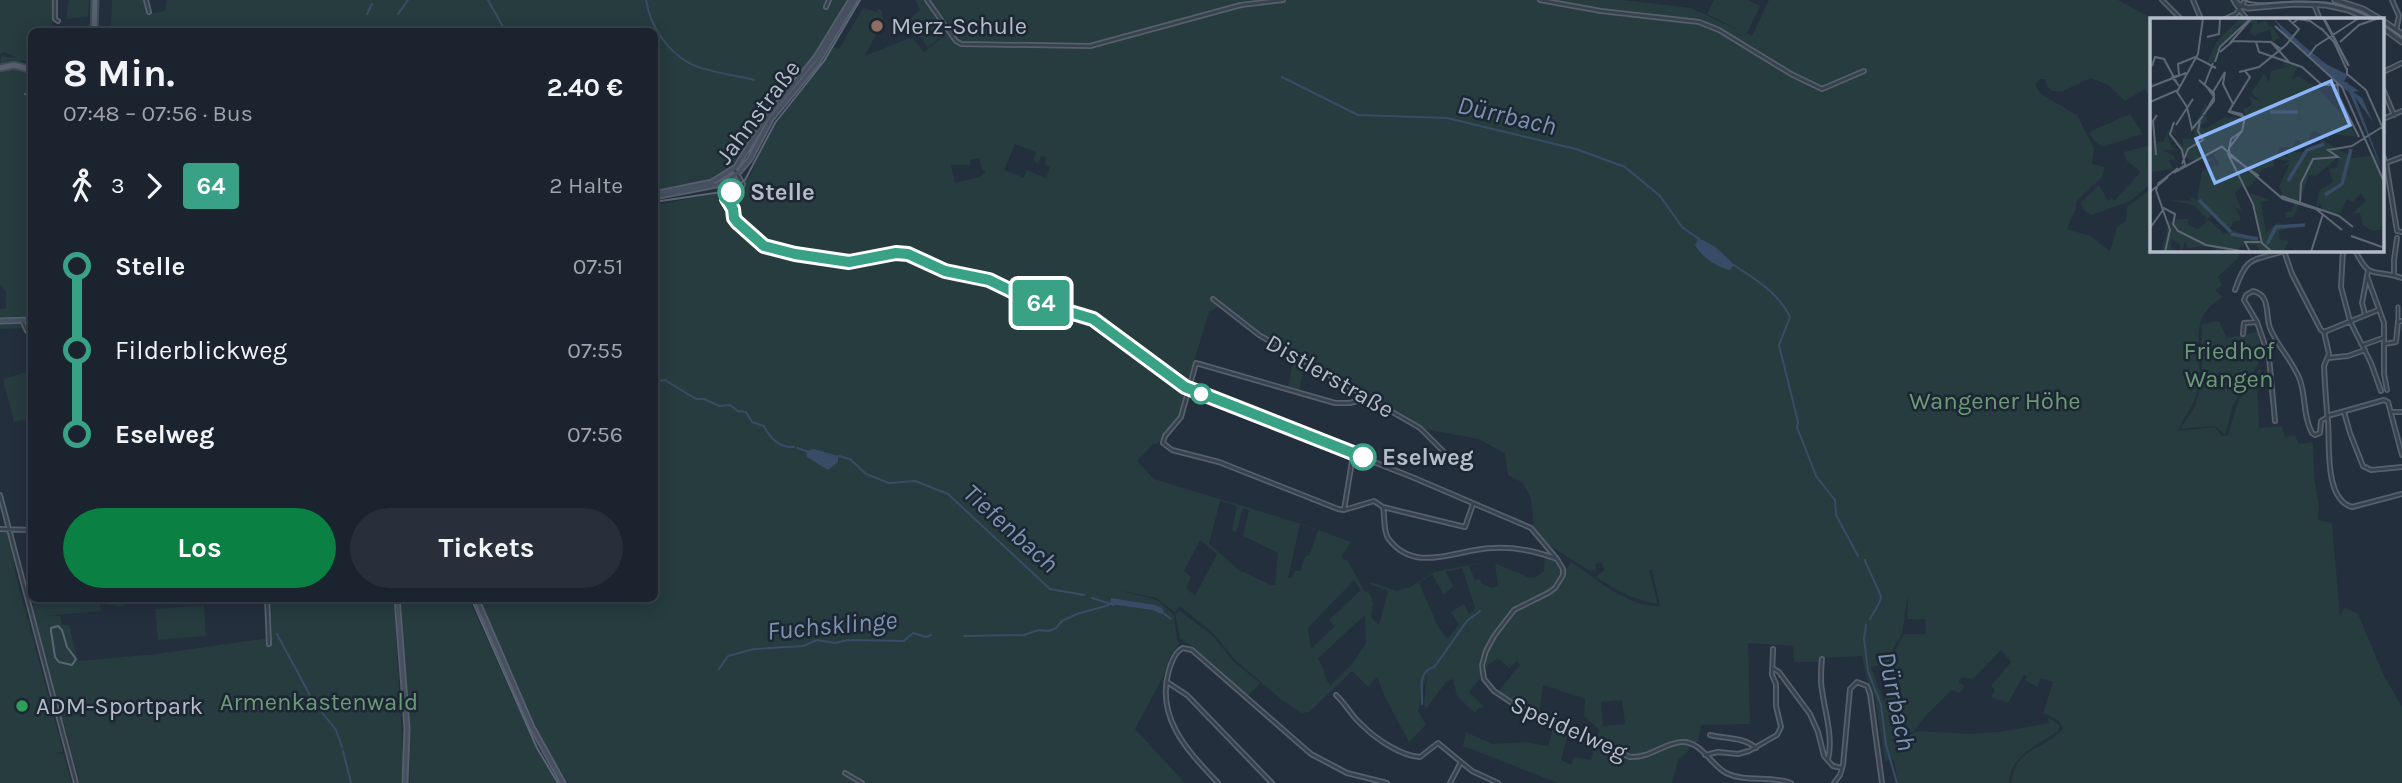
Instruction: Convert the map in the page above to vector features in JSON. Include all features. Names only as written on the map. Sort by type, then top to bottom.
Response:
[{"type":"main road","points":[[94,28],[95,0]]},
{"type":"main road","name":"Jahnstraße","points":[[658,194],[712,182],[734,169],[768,116],[816,57],[853,0]]},
{"type":"main road","name":"Jahnstraße","points":[[658,194],[716,186],[738,174],[747,164],[771,119],[817,63],[853,0]]},
{"type":"main road","points":[[0,68],[14,65],[28,69]]},
{"type":"main road","points":[[0,320],[28,320]]},
{"type":"main road","points":[[397,602],[407,728],[405,783]]},
{"type":"main road","points":[[478,602],[532,727],[563,783]]},
{"type":"street","points":[[55,0],[55,19],[58,21]]},
{"type":"street","points":[[146,0],[149,12]]},
{"type":"street","points":[[826,7],[829,0]]},
{"type":"street","points":[[927,0],[956,41],[961,44],[1083,47],[1241,5],[1283,0]]},
{"type":"street","points":[[1540,0],[1699,22],[1719,30],[1791,74],[1822,89],[1864,71]]},
{"type":"street","points":[[2162,0],[2180,18]]},
{"type":"street","points":[[2193,0],[2201,18]]},
{"type":"street","points":[[2241,9],[2245,0]]},
{"type":"street","points":[[2335,0],[2363,9],[2378,18]]},
{"type":"street","points":[[2392,0],[2399,16],[2396,30]]},
{"type":"street","points":[[2235,1],[2246,18]]},
{"type":"street","points":[[2314,4],[2319,17]]},
{"type":"street","points":[[2226,18],[2241,9],[2314,4],[2338,7],[2366,18]]},
{"type":"street","points":[[2384,22],[2402,34]]},
{"type":"street","points":[[2384,29],[2402,42]]},
{"type":"street","points":[[2384,72],[2402,63]]},
{"type":"street","points":[[2384,92],[2393,115]]},
{"type":"street","points":[[2384,119],[2402,111]]},
{"type":"street","points":[[2400,232],[2393,212],[2385,163],[2402,156]]},
{"type":"street","points":[[734,169],[743,184],[733,213],[737,222],[756,241],[795,254],[849,262],[896,253],[908,254],[945,271],[977,276],[1030,300],[1087,316],[1188,389],[1531,528],[1557,559]]},
{"type":"street","points":[[2395,275],[2397,238]]},
{"type":"street","points":[[2255,252],[2257,257]]},
{"type":"street","points":[[2235,290],[2243,268],[2257,257],[2280,252]]},
{"type":"street","points":[[2285,252],[2296,283],[2324,332],[2328,358],[2324,366],[2326,417],[2333,485],[2348,507],[2402,494]]},
{"type":"street","points":[[2343,252],[2341,287],[2350,321],[2363,345],[2381,391]]},
{"type":"street","points":[[2356,252],[2362,266],[2368,271],[2402,278]]},
{"type":"street","points":[[2365,314],[2362,303],[2368,271]]},
{"type":"street","points":[[2367,276],[2384,323],[2387,390]]},
{"type":"street","points":[[2275,421],[2270,363],[2258,322],[2244,300],[2246,295],[2253,291],[2266,301],[2270,328],[2300,379],[2306,419],[2312,433],[2320,433],[2321,421],[2326,417],[2384,401],[2390,405],[2402,455]]},
{"type":"street","name":"Distlerstraße","points":[[1213,299],[1259,335],[1420,428],[1446,454]]},
{"type":"street","points":[[2384,344],[2396,342],[2400,321],[2398,307]]},
{"type":"street","points":[[2324,332],[2378,310]]},
{"type":"street","points":[[22,320],[27,331]]},
{"type":"street","points":[[2244,334],[2244,323],[2258,322]]},
{"type":"street","points":[[2261,332],[2264,327],[2270,328]]},
{"type":"street","points":[[2363,345],[2383,338]]},
{"type":"street","points":[[2328,358],[2348,356],[2365,350]]},
{"type":"street","points":[[1368,398],[1335,403],[1196,363],[1179,421],[1163,440],[1165,446],[1172,450],[1219,462],[1344,510],[1370,501],[1383,507],[1465,527],[1474,503]]},
{"type":"street","points":[[2344,412],[2363,466],[2371,470],[2402,467]]},
{"type":"street","points":[[2392,412],[2402,412]]},
{"type":"street","points":[[1344,510],[1353,454]]},
{"type":"street","points":[[0,495],[28,600]]},
{"type":"street","points":[[1383,507],[1387,536],[1404,551],[1416,557],[1429,560],[1468,550],[1495,548],[1519,549],[1557,559]]},
{"type":"street","points":[[0,529],[28,530]]},
{"type":"street","points":[[1543,554],[1548,547]]},
{"type":"street","name":"Speidelweg","points":[[1557,559],[1563,569],[1563,575],[1555,588],[1518,606],[1494,636],[1482,665],[1487,684],[1512,704],[1630,757],[1647,756],[1683,742],[1695,746],[1725,772],[1748,778],[1780,779],[1791,783]]},
{"type":"street","points":[[28,602],[76,783]]},
{"type":"street","points":[[267,602],[269,644]]},
{"type":"street","points":[[1218,783],[1186,749],[1174,731],[1168,713],[1167,681],[1174,657],[1183,648],[1192,650],[1311,754],[1347,773],[1387,783]]},
{"type":"street","points":[[1706,755],[1718,752],[1738,754],[1756,748],[1772,739],[1781,727],[1776,706],[1776,684],[1772,675],[1773,649]]},
{"type":"street","points":[[1822,659],[1821,683],[1830,749],[1828,761]]},
{"type":"street","points":[[1774,669],[1810,714],[1824,756],[1833,766],[1842,768]]},
{"type":"street","points":[[1167,681],[1187,695],[1272,783]]},
{"type":"street","points":[[1834,783],[1842,768],[1850,689],[1853,684],[1862,682],[1867,686],[1873,706],[1882,783]]},
{"type":"street","points":[[1336,695],[1361,725],[1393,747],[1420,757],[1438,743],[1476,774],[1498,783]]},
{"type":"street","points":[[1710,735],[1743,740],[1756,748]]},
{"type":"street","points":[[1450,783],[1461,762]]},
{"type":"street","points":[[845,773],[862,783]]},
{"type":"street","points":[[1746,783],[1748,778]]},
{"type":"green space","points":[[0,0],[52,0],[52,28],[28,28],[28,63],[20,59],[22,62],[13,60],[0,64],[1,56],[17,58],[5,52],[0,54]]},
{"type":"green space","points":[[69,0],[89,0],[88,17],[66,19]]},
{"type":"green space","points":[[112,0],[145,0],[147,14],[165,11],[167,0],[847,0],[813,57],[775,101],[739,159],[713,178],[658,189],[658,28],[111,28]]},
{"type":"green space","points":[[915,0],[925,0],[948,31],[928,47],[907,21],[920,10]]},
{"type":"green space","name":"Wangener Höhe","points":[[930,0],[1623,0],[1691,8],[1744,33],[1707,14],[1714,0],[1748,0],[1760,6],[1747,33],[1752,36],[1769,0],[2118,0],[2151,18],[2150,94],[2145,89],[2125,101],[2108,85],[2091,78],[2063,91],[2052,91],[2045,79],[2040,79],[2035,85],[2041,94],[2077,115],[2094,148],[2092,164],[2105,167],[2102,177],[2076,202],[2067,229],[2090,236],[2110,251],[2117,227],[2126,221],[2127,207],[2150,190],[2150,252],[2238,252],[2240,256],[2218,277],[2222,285],[2215,290],[2223,297],[2211,306],[2199,328],[2200,364],[2197,392],[2178,431],[2215,427],[2222,436],[2228,435],[2239,399],[2260,368],[2262,384],[2257,385],[2259,428],[2282,426],[2285,437],[2295,435],[2299,444],[2313,442],[2318,520],[2332,523],[2340,617],[2344,607],[2358,614],[2384,676],[2402,707],[2402,783],[2011,783],[2018,762],[2024,755],[2048,741],[2063,728],[2058,720],[2043,713],[2053,682],[2041,678],[2037,687],[2025,680],[2027,676],[2024,675],[2008,703],[1991,697],[1995,690],[1991,686],[2011,662],[2001,650],[1973,679],[1962,677],[1958,682],[1965,686],[1960,693],[1952,690],[1913,732],[1890,740],[1919,731],[1970,734],[1999,732],[2050,723],[2049,718],[2059,725],[2059,730],[2020,757],[2011,773],[2009,783],[1898,783],[1894,760],[1885,761],[1875,697],[1867,679],[1862,656],[1823,658],[1823,662],[1794,662],[1793,646],[1748,643],[1750,724],[1701,725],[1698,741],[1678,760],[1672,783],[1558,783],[1463,746],[1466,732],[1492,744],[1524,742],[1548,746],[1555,723],[1569,730],[1561,760],[1571,765],[1574,757],[1591,760],[1599,729],[1584,716],[1585,699],[1543,685],[1539,716],[1497,693],[1520,665],[1517,661],[1509,668],[1498,658],[1483,669],[1484,659],[1494,635],[1482,660],[1482,676],[1469,692],[1484,707],[1475,713],[1457,696],[1453,679],[1446,682],[1426,709],[1427,673],[1418,711],[1426,725],[1409,742],[1377,677],[1368,687],[1352,671],[1309,712],[1302,713],[1282,700],[1236,661],[1214,634],[1180,606],[1175,612],[1156,598],[1118,590],[1157,600],[1174,615],[1177,640],[1180,643],[1170,656],[1164,675],[1135,729],[1185,783],[568,783],[545,747],[481,602],[658,602],[658,204],[726,192],[727,208],[738,205],[741,188],[750,176],[769,134],[834,47],[839,49],[863,8],[877,12],[878,9],[882,10],[883,21],[865,56],[907,39],[913,39],[924,52],[953,29]],"holes":[[[1015,144],[1036,152],[1033,161],[1038,164],[1041,156],[1046,157],[1045,165],[1050,167],[1046,178],[1027,170],[1024,178],[1004,170]],[[979,158],[982,169],[986,172],[979,177],[955,183],[951,165],[970,165],[970,160]],[[1218,307],[1259,335],[1420,428],[1478,439],[1505,453],[1508,475],[1523,483],[1531,498],[1534,528],[1549,545],[1590,571],[1596,570],[1595,564],[1601,562],[1604,570],[1596,577],[1626,594],[1658,604],[1649,570],[1652,570],[1660,606],[1624,597],[1571,562],[1562,576],[1557,563],[1545,556],[1544,571],[1530,578],[1495,564],[1498,586],[1492,588],[1481,583],[1480,579],[1475,580],[1469,566],[1485,562],[1434,572],[1410,587],[1397,591],[1371,582],[1370,584],[1388,591],[1379,625],[1371,617],[1373,604],[1370,594],[1367,591],[1365,593],[1348,561],[1341,557],[1351,542],[1305,525],[1154,479],[1137,461],[1174,426],[1184,410],[1187,395],[1185,387],[1190,385],[1194,361],[1209,312]],[[1220,501],[1237,506],[1232,530],[1236,533],[1243,508],[1249,510],[1243,536],[1278,553],[1275,585],[1239,570],[1209,544]],[[1300,524],[1318,530],[1309,556],[1306,555],[1300,571],[1295,571],[1292,578],[1288,578]],[[1200,540],[1217,554],[1195,596],[1186,588],[1191,577],[1184,571]],[[1462,568],[1475,608],[1469,614],[1464,604],[1451,612],[1459,625],[1447,639],[1438,626],[1419,583],[1432,574],[1444,595],[1453,586],[1446,572]],[[1354,580],[1361,590],[1329,620],[1335,626],[1311,649],[1308,628]],[[1908,594],[1907,619],[1925,619],[1926,634],[1904,634],[1896,648],[1891,693],[1884,701],[1871,667],[1892,663],[1894,647],[1902,634]],[[1365,615],[1366,642],[1354,662],[1330,686],[1318,658]],[[1622,700],[1625,724],[1603,726],[1601,702]]]},
{"type":"green space","points":[[16,69],[28,74],[28,328],[0,329],[0,309],[6,308],[6,291],[0,285],[0,73]]},
{"type":"green space","points":[[2130,114],[2143,134],[2102,147],[2089,132]]},
{"type":"green space","points":[[2150,146],[2150,185],[2130,201],[2092,215],[2085,211],[2080,203],[2099,185],[2108,201],[2112,197],[2114,201],[2141,172],[2127,161],[2124,152]]},
{"type":"green space","name":"Friedhof Wangen","points":[[2219,321],[2227,338],[2258,332],[2262,358],[2233,405],[2225,435],[2215,426],[2180,429],[2198,396],[2202,376],[2202,324]]},
{"type":"green space","points":[[1294,358],[1305,364],[1299,390],[1288,387]]},
{"type":"green space","points":[[28,372],[28,419],[14,422],[3,379]]},
{"type":"green space","points":[[9,528],[16,576],[63,751],[55,754],[63,753],[72,783],[0,783],[0,529]]},
{"type":"green space","name":"Armenkastenwald","points":[[130,602],[121,607],[100,603],[101,611],[44,616],[60,616],[62,625],[69,625],[78,661],[157,654],[269,638],[269,602],[394,602],[403,759],[401,783],[80,783],[32,606],[39,604]]},
{"type":"green space","points":[[400,602],[470,602],[536,748],[558,783],[410,783]]},
{"type":"green space","points":[[204,605],[206,636],[158,640],[155,609]]},
{"type":"green space","points":[[1180,611],[1212,635],[1234,662],[1260,683],[1248,696],[1180,638],[1175,614]]},
{"type":"water","points":[[1699,239],[1727,257],[1734,265],[1730,270],[1701,254],[1695,245]]},
{"type":"water","points":[[814,449],[838,456],[838,462],[828,470],[807,457],[806,451]]},
{"type":"water","points":[[1111,598],[1155,605],[1164,612],[1161,614],[1153,610],[1110,604]]},
{"type":"waterway","points":[[398,14],[408,0]]},
{"type":"waterway","points":[[488,0],[504,28]]},
{"type":"waterway","points":[[646,0],[656,28]]},
{"type":"waterway","points":[[367,14],[372,4]]},
{"type":"waterway","points":[[658,32],[673,51],[689,63],[703,69],[754,80]]},
{"type":"waterway","name":"Dürrbach","points":[[1282,77],[1358,115],[1447,118],[1576,149],[1625,167],[1660,196],[1682,227],[1699,239]]},
{"type":"waterway","name":"Dürrbach","points":[[1734,265],[1773,294],[1790,317],[1779,345],[1797,427],[1816,476],[1835,500],[1836,515],[1858,556]]},
{"type":"waterway","name":"Tiefenbach","points":[[658,381],[665,380],[696,399],[704,399],[719,406],[730,405],[738,411],[746,412],[752,422],[764,426],[776,441],[784,446],[794,447]]},
{"type":"waterway","name":"Tiefenbach","points":[[797,448],[806,451]]},
{"type":"waterway","name":"Tiefenbach","points":[[839,456],[850,459],[866,474],[889,483],[915,481],[948,494],[1050,589],[1084,595]]},
{"type":"waterway","name":"Dürrbach","points":[[1865,560],[1881,598],[1870,619]]},
{"type":"waterway","name":"Tiefenbach","points":[[1092,598],[1114,605]]},
{"type":"waterway","points":[[964,636],[1024,635],[1039,630],[1049,631],[1077,614],[1109,605]]},
{"type":"waterway","points":[[1430,669],[1435,666],[1467,621],[1480,611]]},
{"type":"waterway","name":"Tiefenbach","points":[[1163,613],[1171,619]]},
{"type":"waterway","name":"Dürrbach","points":[[1866,625],[1864,639],[1868,671],[1881,705],[1886,745],[1897,783]]},
{"type":"waterway","name":"Fuchsklinge","points":[[719,669],[728,656],[754,649],[803,646],[817,640],[835,643],[848,640],[904,641],[913,633],[926,637],[931,635]]},
{"type":"waterway","points":[[277,634],[313,701],[336,730],[342,747]]},
{"type":"waterway","points":[[1422,704],[1422,681],[1428,670]]},
{"type":"waterway","points":[[343,751],[351,783]]},
{"type":"tram line","points":[[658,201],[722,192],[745,180],[775,123],[824,61],[860,0]]},
{"type":"tram line","points":[[2243,0],[2259,3],[2332,4],[2353,9],[2371,18]]},
{"type":"tram line","points":[[2384,25],[2402,37]]},
{"type":"tram line","points":[[473,602],[537,748],[558,783]]},
{"type":"tram line","points":[[58,626],[62,630],[67,647],[76,659],[72,665],[59,662],[55,657],[51,628],[58,626]]},
{"type":"bus line","name":"64","points":[[731,192],[727,199],[733,209],[734,218],[764,246],[784,252],[849,262],[896,253],[908,254],[945,271],[989,280],[1030,300],[1093,319],[1185,387],[1363,457]]},
{"type":"place","name":"Merz-Schule","points":[[877,26]]},
{"type":"place","name":"Stelle","points":[[731,192]]},
{"type":"place","name":"Eselweg","points":[[1363,457]]},
{"type":"place","name":"ADM-Sportpark","points":[[22,706]]}]
